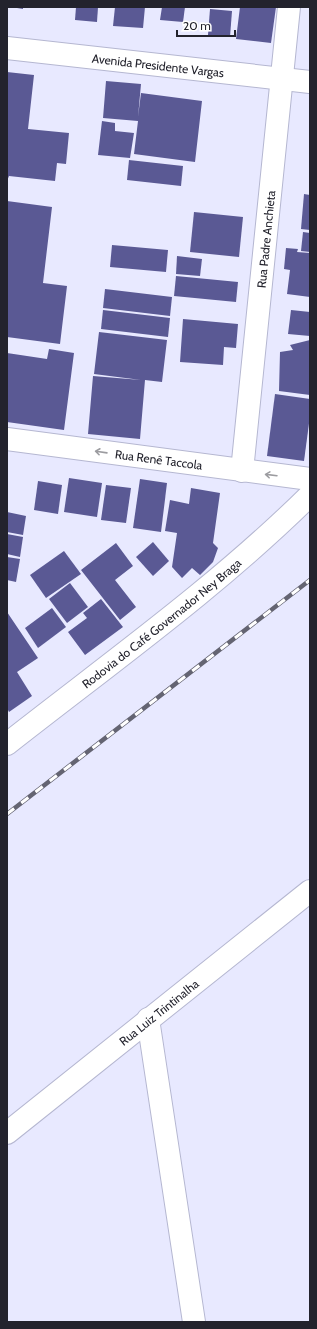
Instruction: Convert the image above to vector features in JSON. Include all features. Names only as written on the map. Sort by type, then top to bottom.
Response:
[{"type":"street","name":"Rua Padre Anchieta","points":[[242,471],[281,80],[290,7]]},
{"type":"street","name":"Avenida Presidente Vargas","points":[[7,48],[281,80],[310,82]]},
{"type":"street","name":"Rua Renê Taccola","points":[[7,439],[310,479]]},
{"type":"street","name":"Rodovia do Café Governador Ney Braga","points":[[7,744],[178,612],[242,559],[310,495]]},
{"type":"street","name":"Rua Luiz Trintinalha","points":[[7,1133],[310,891]]},
{"type":"street","points":[[148,1019],[194,1322]]},
{"type":"building","points":[[11,7],[23,7],[23,9]]},
{"type":"building","points":[[76,7],[98,7],[97,22],[75,20]]},
{"type":"building","points":[[115,7],[145,7],[143,28],[113,26]]},
{"type":"building","points":[[162,7],[185,7],[183,22],[160,20]]},
{"type":"building","points":[[240,7],[276,7],[271,43],[236,39]]},
{"type":"building","points":[[210,9],[232,11],[230,37],[208,35]]},
{"type":"building","points":[[7,72],[34,75],[28,129],[69,133],[66,164],[57,163],[55,181],[9,176],[7,181]]},
{"type":"building","points":[[106,81],[141,84],[138,117],[141,93],[202,101],[195,162],[134,154],[138,121],[103,118]]},
{"type":"building","points":[[102,121],[115,123],[115,131],[134,133],[130,158],[98,155]]},
{"type":"building","points":[[129,160],[183,166],[181,186],[127,180]]},
{"type":"building","points":[[304,194],[310,195],[310,230],[301,229]]},
{"type":"building","points":[[7,201],[52,207],[43,283],[67,286],[60,344],[7,337]]},
{"type":"building","points":[[194,212],[243,217],[239,257],[190,252]]},
{"type":"building","points":[[303,232],[310,233],[310,252],[301,251]]},
{"type":"building","points":[[112,245],[168,250],[166,272],[110,267]]},
{"type":"building","points":[[286,248],[298,249],[297,252],[310,253],[310,297],[287,294],[290,270],[284,269]]},
{"type":"building","points":[[177,256],[202,259],[200,276],[176,274]]},
{"type":"building","points":[[176,276],[238,282],[236,302],[174,296]]},
{"type":"building","points":[[105,289],[172,297],[170,316],[103,308]]},
{"type":"building","points":[[103,310],[170,318],[168,337],[101,329]]},
{"type":"building","points":[[291,310],[310,312],[310,336],[288,334]]},
{"type":"building","points":[[183,319],[238,324],[236,348],[224,347],[223,365],[180,362]]},
{"type":"building","points":[[99,332],[167,340],[162,382],[145,380],[140,439],[88,434],[93,376],[141,380],[94,374]]},
{"type":"building","points":[[310,340],[310,395],[279,391],[280,352],[293,350],[290,345]]},
{"type":"building","points":[[49,349],[74,353],[64,430],[7,422],[7,353],[47,359]]},
{"type":"building","points":[[275,394],[310,399],[310,416],[304,461],[267,456]]},
{"type":"building","points":[[69,478],[102,483],[97,517],[64,512]]},
{"type":"building","points":[[140,479],[167,483],[161,532],[133,528]]},
{"type":"building","points":[[38,481],[62,485],[58,514],[34,510]]},
{"type":"building","points":[[106,485],[131,488],[126,523],[101,520]]},
{"type":"building","points":[[191,488],[220,493],[213,543],[218,548],[213,562],[200,575],[192,568],[182,578],[172,567],[177,533],[165,531],[170,500],[189,504]]},
{"type":"building","points":[[7,512],[26,516],[23,535],[7,532]]},
{"type":"building","points":[[7,534],[23,537],[20,557],[7,554]]},
{"type":"building","points":[[153,542],[169,561],[153,576],[136,557]]},
{"type":"building","points":[[116,543],[133,566],[115,580],[136,607],[120,620],[81,570]]},
{"type":"building","points":[[64,551],[81,574],[46,598],[30,575]]},
{"type":"building","points":[[7,557],[20,559],[16,582],[7,580]]},
{"type":"building","points":[[70,583],[88,607],[67,623],[49,599]]},
{"type":"building","points":[[101,599],[123,627],[85,655],[68,632],[87,618],[83,613]]},
{"type":"building","points":[[52,608],[66,627],[38,648],[25,628]]},
{"type":"building","points":[[7,612],[38,658],[17,672],[32,696],[9,712],[7,708]]},
{"type":"railway","points":[[7,814],[310,580]]}]
